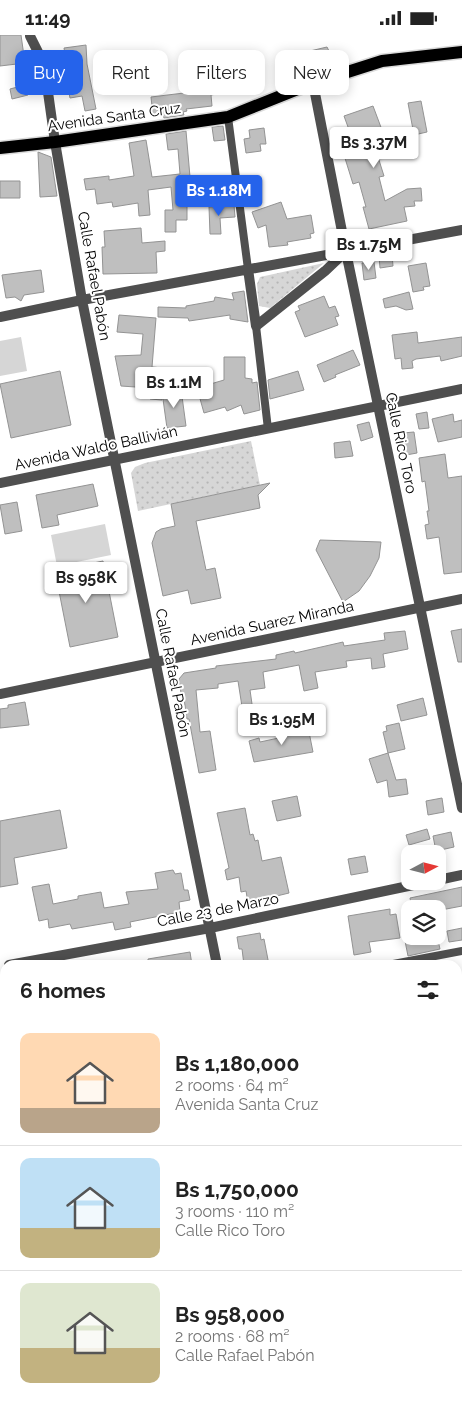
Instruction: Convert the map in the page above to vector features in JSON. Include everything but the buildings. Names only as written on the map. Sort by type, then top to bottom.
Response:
[{"type":"main road","name":"Avenida Santa Cruz","points":[[349,72],[382,61],[462,52]]},
{"type":"main road","name":"Avenida Santa Cruz","points":[[0,149],[228,117],[284,95]]},
{"type":"street","name":"Calle Rafael Pabón","points":[[30,35],[44,64],[82,300],[216,960]]},
{"type":"street","name":"Calle Rico Toro","points":[[316,95],[346,251],[462,808]]},
{"type":"street","points":[[0,317],[82,300],[462,230]]},
{"type":"street","points":[[256,326],[326,271],[346,251]]},
{"type":"street","points":[[248,269],[256,326]]},
{"type":"street","name":"Avenida Waldo Ballivián","points":[[0,483],[462,389]]},
{"type":"street","name":"Avenida Suarez Miranda","points":[[0,694],[462,599]]},
{"type":"street","points":[[446,878],[462,875]]},
{"type":"street","name":"Calle 23 de Marzo","points":[[36,960],[210,928],[401,888]]},
{"type":"lane","points":[[228,117],[248,269]]},
{"type":"lane","points":[[256,326],[268,429]]},
{"type":"lane","points":[[414,960],[462,951]]},
{"type":"shaded area","points":[[324,263],[270,308],[259,306],[257,284],[260,277]]},
{"type":"shaded area","points":[[21,337],[27,371],[0,376],[0,341]]},
{"type":"shaded area","points":[[251,441],[260,485],[138,511],[131,473],[135,467],[145,463]]},
{"type":"shaded area","points":[[105,524],[111,555],[57,566],[51,535]]}]
